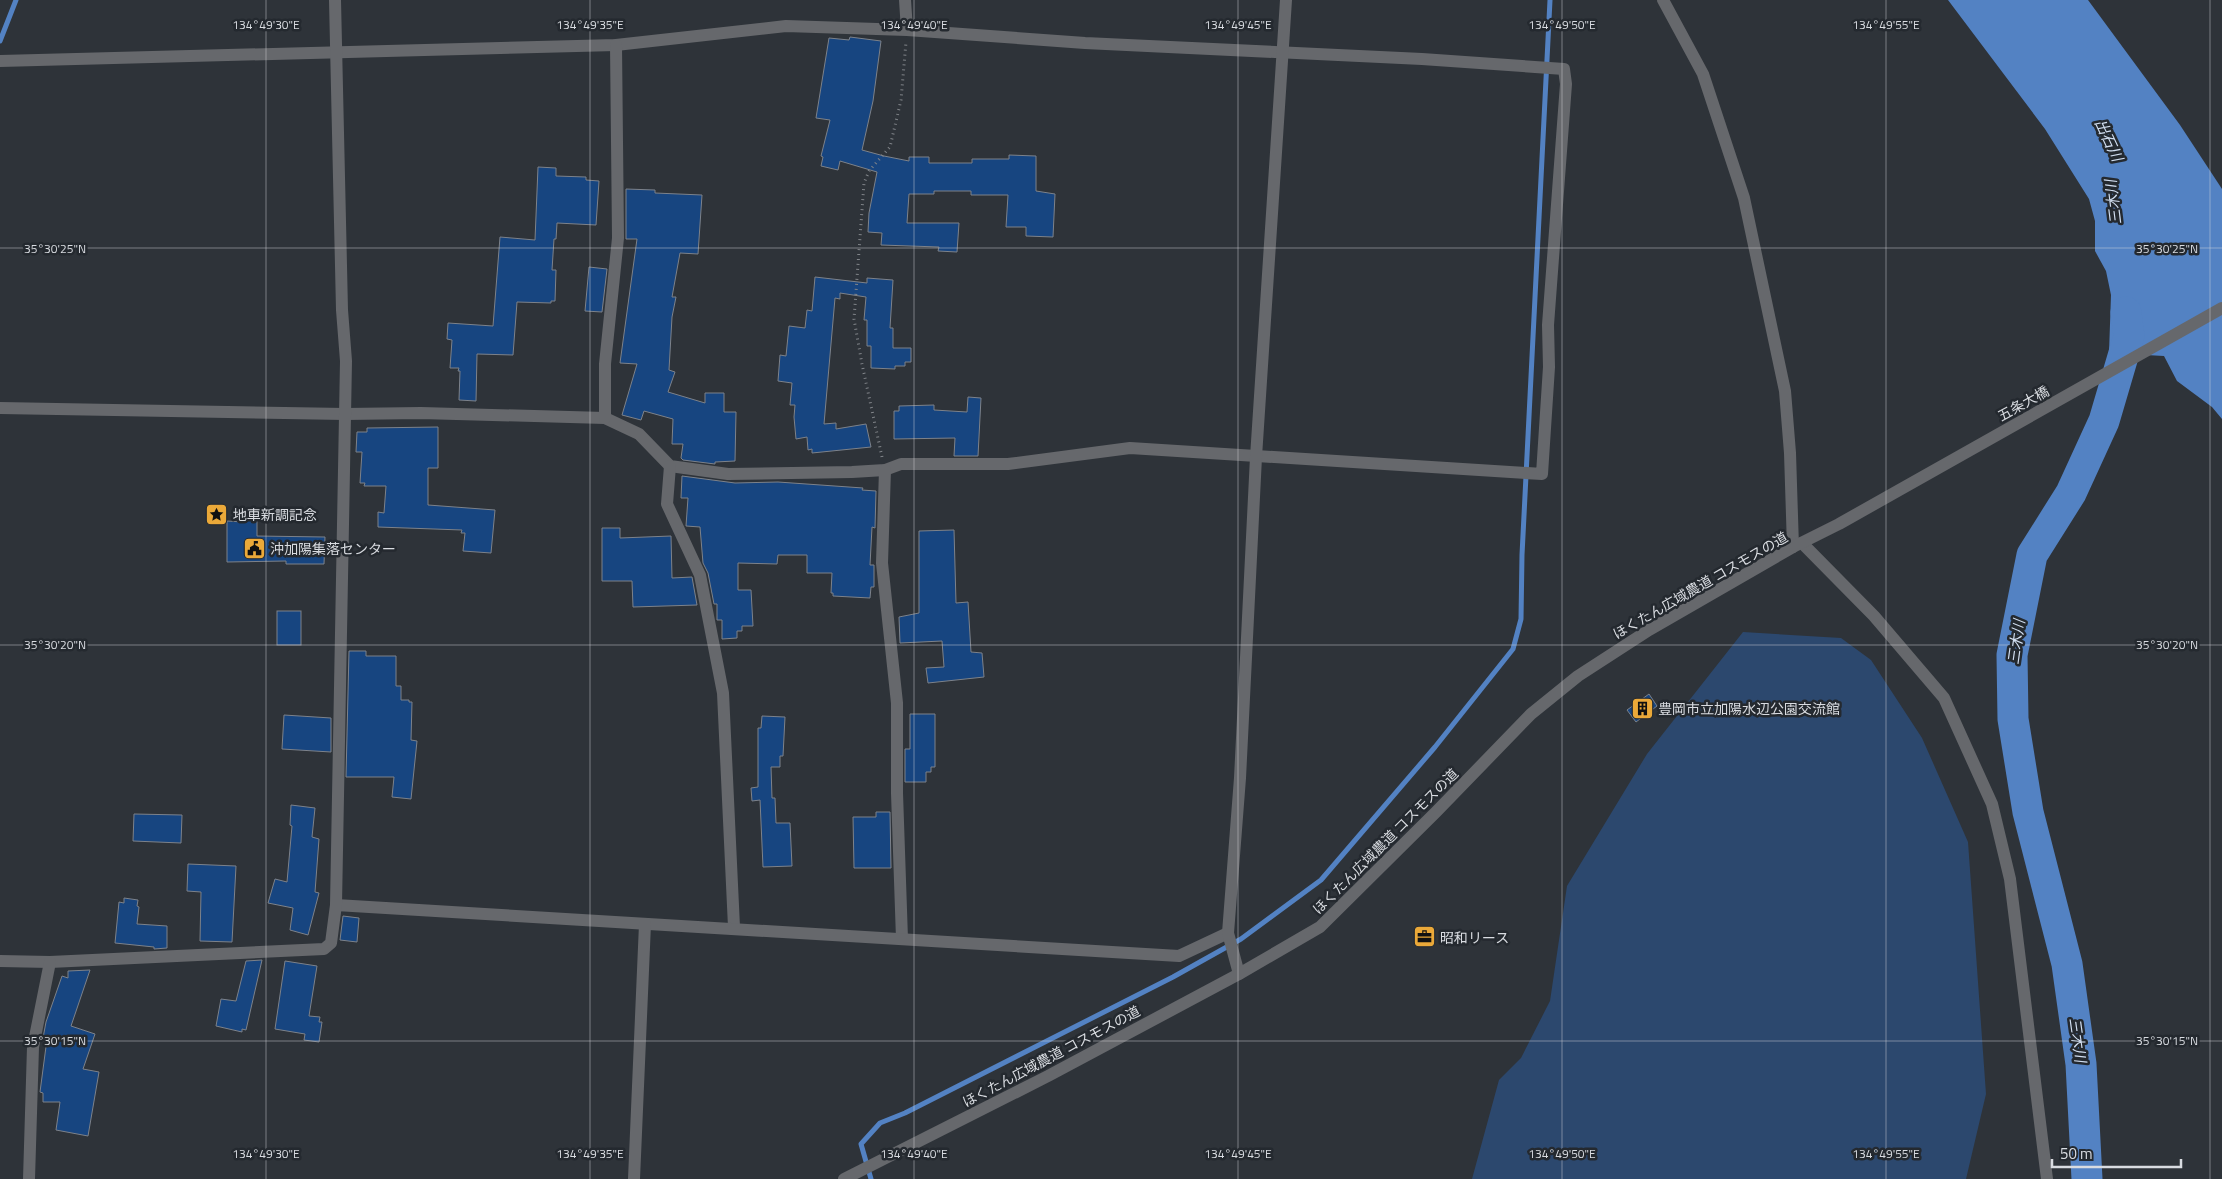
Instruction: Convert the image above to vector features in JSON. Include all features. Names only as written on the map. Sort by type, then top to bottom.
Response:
[{"type":"street","points":[[0,961],[50,962],[324,949],[331,943],[336,905],[346,361],[342,310],[335,0]]},
{"type":"street","points":[[905,0],[907,30]]},
{"type":"street","points":[[1240,974],[1228,934],[1240,778],[1256,457],[1286,0]]},
{"type":"street","points":[[1663,0],[1703,74],[1746,206],[1785,391],[1797,545],[1833,573],[1874,616],[1944,698],[1992,804],[2010,879],[2047,1179]]},
{"type":"street","points":[[0,60],[616,45],[786,26],[907,30],[1085,43],[1283,52],[1564,69],[1566,84],[1548,325],[1549,368],[1542,474],[1130,448],[1008,464],[901,464],[885,470],[728,474],[670,466],[638,434],[605,418],[421,412],[345,414],[0,408]]},
{"type":"street","points":[[605,418],[605,364],[618,238],[616,45]]},
{"type":"street","name":"五条大橋","points":[[1838,524],[2222,308]]},
{"type":"street","points":[[670,466],[667,504],[700,575],[723,693],[734,928]]},
{"type":"street","points":[[885,470],[882,564],[898,703],[898,793],[902,939]]},
{"type":"street","name":"ほくたん広域農道 コスモスの道","points":[[844,1179],[1048,1076],[1240,974],[1320,927],[1531,714],[1578,676],[1649,630],[1797,545],[1838,524]]},
{"type":"street","points":[[336,905],[1180,956],[1228,934]]},
{"type":"street","points":[[634,1179],[645,924]]},
{"type":"street","points":[[29,1179],[33,1047],[50,962]]},
{"type":"path","points":[[885,470],[854,319],[864,184],[869,171],[890,147],[901,100],[907,30]]},
{"type":"shaded area","points":[[1743,632],[1841,638],[1871,660],[1922,738],[1968,842],[1986,1094],[1966,1179],[1472,1179],[1499,1080],[1521,1058],[1550,1001],[1567,886],[1647,754]]},
{"type":"water","name":"出石川","points":[[1948,0],[2088,0],[2180,125],[2222,189],[2222,419],[2212,407],[2177,381],[2164,356],[2109,353],[2111,295],[2106,271],[2095,251],[2095,221],[2089,199],[2045,129]]},
{"type":"building","points":[[850,37],[881,41],[873,101],[862,150],[909,161],[909,157],[929,157],[929,163],[972,163],[972,159],[1009,159],[1009,155],[1036,156],[1036,191],[1055,194],[1053,237],[1026,236],[1026,227],[1006,227],[1008,195],[971,195],[971,191],[934,191],[934,194],[909,194],[907,223],[959,223],[957,252],[938,251],[939,247],[881,245],[882,233],[868,232],[869,213],[877,172],[840,161],[838,170],[821,166],[823,157],[821,156],[830,120],[816,118],[829,38],[849,40]]},
{"type":"building","points":[[538,167],[556,168],[556,176],[586,177],[586,180],[599,181],[596,225],[557,223],[552,270],[556,270],[555,301],[551,301],[551,303],[517,302],[513,355],[477,354],[476,401],[459,400],[460,371],[458,371],[459,368],[450,368],[452,340],[447,339],[448,323],[493,326],[500,237],[535,240]]},
{"type":"building","points":[[626,189],[655,190],[655,193],[702,195],[698,254],[680,253],[672,297],[676,297],[672,317],[669,370],[675,372],[668,392],[705,403],[705,393],[724,393],[724,412],[736,412],[735,461],[715,462],[715,464],[683,460],[681,458],[683,444],[672,444],[673,419],[644,411],[641,420],[622,415],[637,364],[620,363],[637,239],[626,239]]},
{"type":"building","points":[[589,267],[607,269],[602,312],[585,311]]},
{"type":"building","points":[[815,277],[867,283],[867,278],[893,280],[890,328],[893,328],[893,348],[911,348],[911,362],[905,362],[905,366],[895,366],[895,369],[871,368],[871,346],[867,346],[867,320],[864,320],[866,297],[840,293],[840,299],[835,298],[824,424],[836,423],[836,429],[866,424],[871,447],[812,453],[812,449],[808,450],[807,437],[796,439],[795,405],[790,405],[792,383],[778,381],[780,355],[786,356],[789,326],[805,328],[807,310],[812,311]]},
{"type":"building","points":[[968,397],[981,398],[978,456],[954,456],[955,438],[894,439],[894,411],[899,411],[899,406],[934,405],[934,410],[967,412]]},
{"type":"building","points":[[438,427],[438,468],[428,468],[428,505],[495,510],[491,553],[463,551],[465,533],[461,533],[462,530],[378,527],[378,512],[384,513],[386,486],[364,486],[365,483],[360,483],[362,452],[356,452],[357,432],[367,432],[367,428]]},
{"type":"building","points":[[682,476],[735,483],[778,482],[863,488],[862,490],[876,491],[875,528],[872,527],[870,565],[874,565],[874,587],[871,587],[870,598],[833,596],[833,593],[831,593],[832,573],[807,573],[807,555],[778,555],[777,564],[738,563],[738,590],[751,590],[753,626],[742,626],[742,631],[737,631],[737,638],[722,639],[722,620],[717,620],[717,604],[714,604],[708,573],[703,563],[700,527],[686,526],[688,498],[681,498]]},
{"type":"building","name":"沖加陽集落センター","points":[[243,518],[257,518],[257,536],[325,537],[324,564],[286,564],[286,561],[227,562],[227,521],[243,522]]},
{"type":"building","points":[[602,528],[620,528],[620,538],[671,536],[672,578],[692,577],[697,605],[633,607],[632,581],[602,581]]},
{"type":"building","points":[[954,530],[956,603],[968,602],[971,652],[982,653],[984,677],[928,683],[926,668],[944,667],[942,641],[900,643],[899,617],[919,613],[919,531]]},
{"type":"building","points":[[277,611],[301,611],[301,645],[277,645]]},
{"type":"building","points":[[349,651],[366,651],[366,656],[396,656],[396,686],[401,686],[401,700],[412,702],[411,740],[417,741],[411,799],[392,797],[394,777],[346,777]]},
{"type":"building","name":"豊岡市立加陽水辺公園交流館","points":[[1649,694],[1657,706],[1636,722],[1627,710]]},
{"type":"building","points":[[910,714],[935,714],[935,767],[931,767],[931,772],[926,772],[926,782],[905,782],[905,749],[910,749]]},
{"type":"building","points":[[284,715],[331,718],[331,752],[282,749]]},
{"type":"building","points":[[762,716],[785,717],[783,756],[780,756],[780,767],[771,767],[772,798],[775,798],[776,823],[790,823],[792,866],[763,867],[760,800],[752,801],[751,788],[758,787],[758,728],[761,728]]},
{"type":"building","points":[[291,805],[315,808],[312,837],[319,839],[315,892],[319,893],[308,935],[290,930],[293,908],[268,903],[275,879],[287,882],[292,826],[290,825]]},
{"type":"building","points":[[876,812],[890,812],[891,868],[854,868],[853,817],[876,817]]},
{"type":"building","points":[[134,814],[182,815],[181,843],[133,841]]},
{"type":"building","points":[[188,864],[236,866],[232,942],[200,941],[201,892],[187,891]]},
{"type":"building","points":[[124,898],[138,900],[137,924],[167,926],[167,948],[154,949],[154,947],[115,943],[119,902],[124,903]]},
{"type":"building","points":[[343,916],[359,918],[357,942],[340,940]]},
{"type":"building","points":[[262,960],[246,1030],[242,1029],[242,1032],[216,1026],[221,999],[236,1001],[246,961]]},
{"type":"building","points":[[285,961],[317,966],[309,1016],[320,1017],[319,1022],[322,1022],[319,1042],[304,1040],[305,1034],[275,1029]]},
{"type":"building","points":[[90,970],[71,1026],[95,1034],[83,1069],[99,1072],[88,1136],[56,1130],[60,1102],[43,1102],[43,1093],[40,1092],[47,1039],[43,1038],[46,1022],[62,976],[68,978],[68,971]]},
{"type":"waterway","points":[[0,41],[16,0]]},
{"type":"waterway","points":[[871,1179],[861,1144],[880,1123],[905,1113],[1173,977],[1241,939],[1321,880],[1435,747],[1513,649],[1521,619],[1522,555],[1550,0]]},
{"type":"waterway","name":"三木川","points":[[2087,1179],[2081,1064],[2067,964],[2028,812],[2013,719],[2012,655],[2032,555],[2071,493],[2104,421],[2129,336],[2126,312]]},
{"type":"place","name":"地車新調記念","points":[[217,514]]},
{"type":"place","name":"沖加陽集落センター","points":[[254,548]]},
{"type":"place","name":"豊岡市立加陽水辺公園交流館","points":[[1642,708]]},
{"type":"place","name":"昭和リース","points":[[1424,937]]}]
